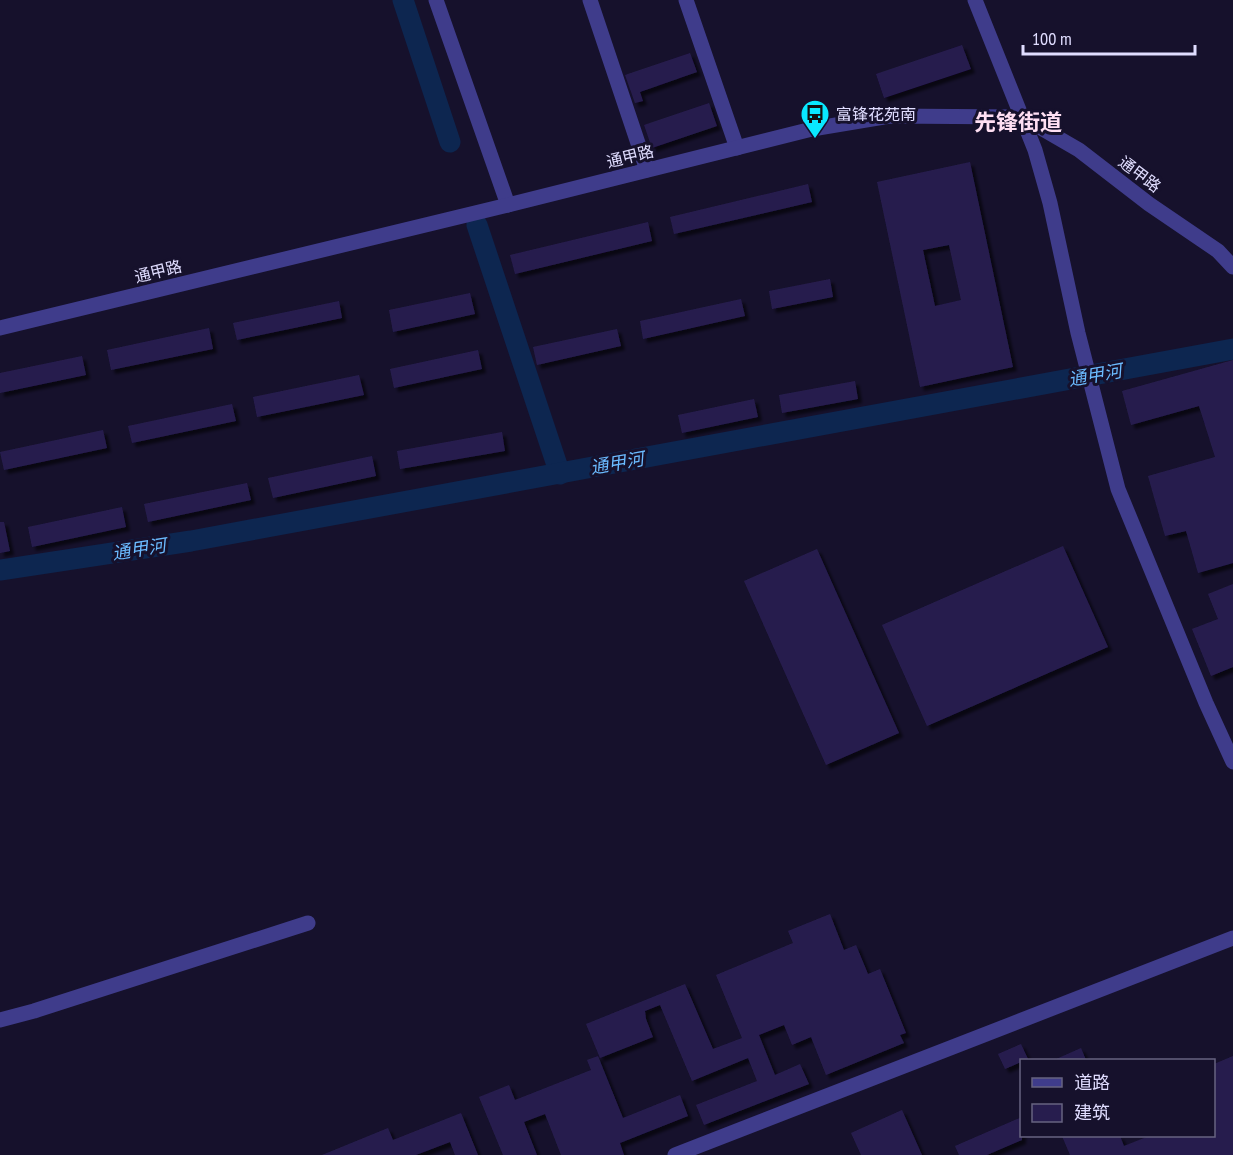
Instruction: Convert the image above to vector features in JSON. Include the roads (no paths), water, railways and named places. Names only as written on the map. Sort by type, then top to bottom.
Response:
[{"type":"street","points":[[436,0],[507,205]]},
{"type":"street","points":[[590,0],[647,170]]},
{"type":"street","points":[[686,0],[737,148]]},
{"type":"street","points":[[975,0],[1035,150],[1050,203],[1086,364],[1118,489],[1206,703],[1233,762]]},
{"type":"street","name":"通甲路","points":[[0,327],[812,129],[890,116],[1022,117],[1079,150],[1149,204],[1218,251],[1233,267]]},
{"type":"street","points":[[0,1020],[308,923]]},
{"type":"street","points":[[675,1155],[1233,938]]},
{"type":"waterway","points":[[403,0],[450,142]]},
{"type":"waterway","points":[[477,225],[560,474]]},
{"type":"waterway","name":"通甲河","points":[[0,570],[191,541],[1233,349]]},
{"type":"place","name":"富锋花苑南","points":[[815,140]]},
{"type":"district","name":"先锋街道","points":[[1018,122]]}]
